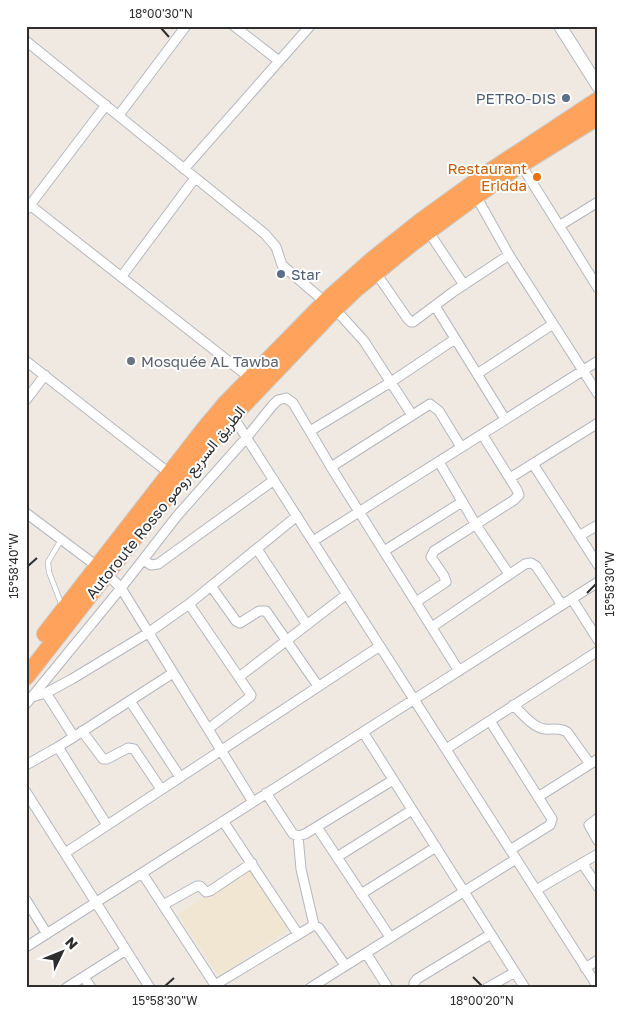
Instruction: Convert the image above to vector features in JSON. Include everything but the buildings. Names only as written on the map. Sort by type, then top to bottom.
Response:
[{"type":"highway","name":"Autoroute Rosso الطريق السريع روصو","points":[[26,676],[169,473],[372,260],[415,226],[518,159],[598,100]]},
{"type":"highway","name":"Autoroute Rosso الطريق السريع روصو","points":[[26,659],[64,609],[101,570],[196,459],[250,378],[330,306],[476,196],[518,159],[598,117]]},
{"type":"street","points":[[119,115],[186,26]]},
{"type":"street","points":[[234,26],[279,61]]},
{"type":"street","points":[[184,169],[310,26]]},
{"type":"street","points":[[560,26],[598,86]]},
{"type":"street","points":[[26,41],[272,240],[282,265],[330,306],[364,341],[412,415]]},
{"type":"street","points":[[106,106],[27,206],[122,276],[250,378]]},
{"type":"street","points":[[518,159],[598,288]]},
{"type":"street","points":[[122,276],[195,178]]},
{"type":"street","points":[[476,196],[510,255],[598,394]]},
{"type":"street","points":[[559,226],[598,202]]},
{"type":"street","points":[[428,231],[464,285]]},
{"type":"street","points":[[376,272],[411,322],[417,320],[464,285],[510,255]]},
{"type":"street","points":[[435,306],[505,420]]},
{"type":"street","points":[[477,374],[553,324]]},
{"type":"street","points":[[310,431],[391,382],[455,339]]},
{"type":"street","points":[[26,361],[169,473]]},
{"type":"street","points":[[313,541],[598,361]]},
{"type":"street","points":[[26,400],[45,375]]},
{"type":"street","points":[[29,701],[177,516],[272,406],[282,398],[286,398],[293,403],[459,671]]},
{"type":"street","points":[[331,467],[430,404],[436,407],[461,447]]},
{"type":"street","points":[[229,410],[598,987]]},
{"type":"street","points":[[510,478],[598,423]]},
{"type":"street","points":[[416,602],[446,582],[432,557],[434,551],[517,497],[517,490],[482,434]]},
{"type":"street","points":[[439,462],[476,525],[510,574]]},
{"type":"street","points":[[533,464],[598,565]]},
{"type":"street","points":[[143,560],[151,565],[158,564],[274,480]]},
{"type":"street","points":[[384,551],[462,502]]},
{"type":"street","points":[[26,513],[101,570],[121,588],[253,802]]},
{"type":"street","points":[[29,701],[72,679],[189,604],[297,516]]},
{"type":"street","points":[[579,536],[598,525]]},
{"type":"street","points":[[256,550],[307,625]]},
{"type":"street","points":[[432,627],[525,564],[531,563],[536,566],[562,605]]},
{"type":"street","points":[[26,947],[598,582]]},
{"type":"street","points":[[211,586],[236,621],[240,623],[259,611],[266,611],[318,686]]},
{"type":"street","points":[[239,677],[347,594]]},
{"type":"street","points":[[572,599],[598,640]]},
{"type":"street","points":[[189,604],[250,692],[250,697],[208,729]]},
{"type":"street","points":[[65,853],[380,646]]},
{"type":"street","points":[[446,749],[598,651]]},
{"type":"street","points":[[26,765],[58,747],[173,673]]},
{"type":"street","points":[[46,692],[78,734],[103,759],[107,759],[128,748],[134,749],[162,789]]},
{"type":"street","points":[[130,701],[180,777]]},
{"type":"street","points":[[514,705],[535,725],[543,729],[554,728],[568,732],[594,761],[538,797]]},
{"type":"street","points":[[490,721],[552,819],[552,822],[510,850]]},
{"type":"street","points":[[363,732],[526,988]]},
{"type":"street","points":[[58,747],[107,825]]},
{"type":"street","points":[[266,793],[293,834],[298,836],[318,827],[393,780]]},
{"type":"street","points":[[26,792],[150,988]]},
{"type":"street","points":[[337,856],[412,810]]},
{"type":"street","points":[[598,818],[589,825],[598,841]]},
{"type":"street","points":[[223,821],[298,934]]},
{"type":"street","points":[[318,827],[390,938]]},
{"type":"street","points":[[298,836],[301,868],[314,925],[319,928],[345,965]]},
{"type":"street","points":[[361,894],[436,847]]},
{"type":"street","points":[[536,890],[598,854]]},
{"type":"street","points":[[310,988],[321,985],[345,965],[516,859]]},
{"type":"street","points":[[163,905],[197,886],[200,886],[206,892],[210,892],[252,863]]},
{"type":"street","points":[[582,863],[598,887]]},
{"type":"street","points":[[142,873],[216,987],[314,925]]},
{"type":"street","points":[[26,900],[46,934]]},
{"type":"street","points":[[414,988],[414,983],[417,979],[492,934]]},
{"type":"street","points":[[66,988],[126,950]]},
{"type":"street","points":[[366,953],[388,988]]},
{"type":"street","points":[[585,968],[598,960]]},
{"type":"street","points":[[487,988],[515,972]]},
{"type":"street","points":[[84,977],[91,988]]},
{"type":"lane","points":[[61,539],[48,562],[49,572],[64,609]]},
{"type":"shaded area","points":[[252,865],[293,927],[219,976],[178,914]]},
{"type":"place","name":"PETRO-DIS","points":[[566,98]]},
{"type":"place","name":"Restaurant Eridda","points":[[537,177]]},
{"type":"place","name":"Star","points":[[281,274]]},
{"type":"place","name":"Mosquée AL Tawba","points":[[131,361]]}]
